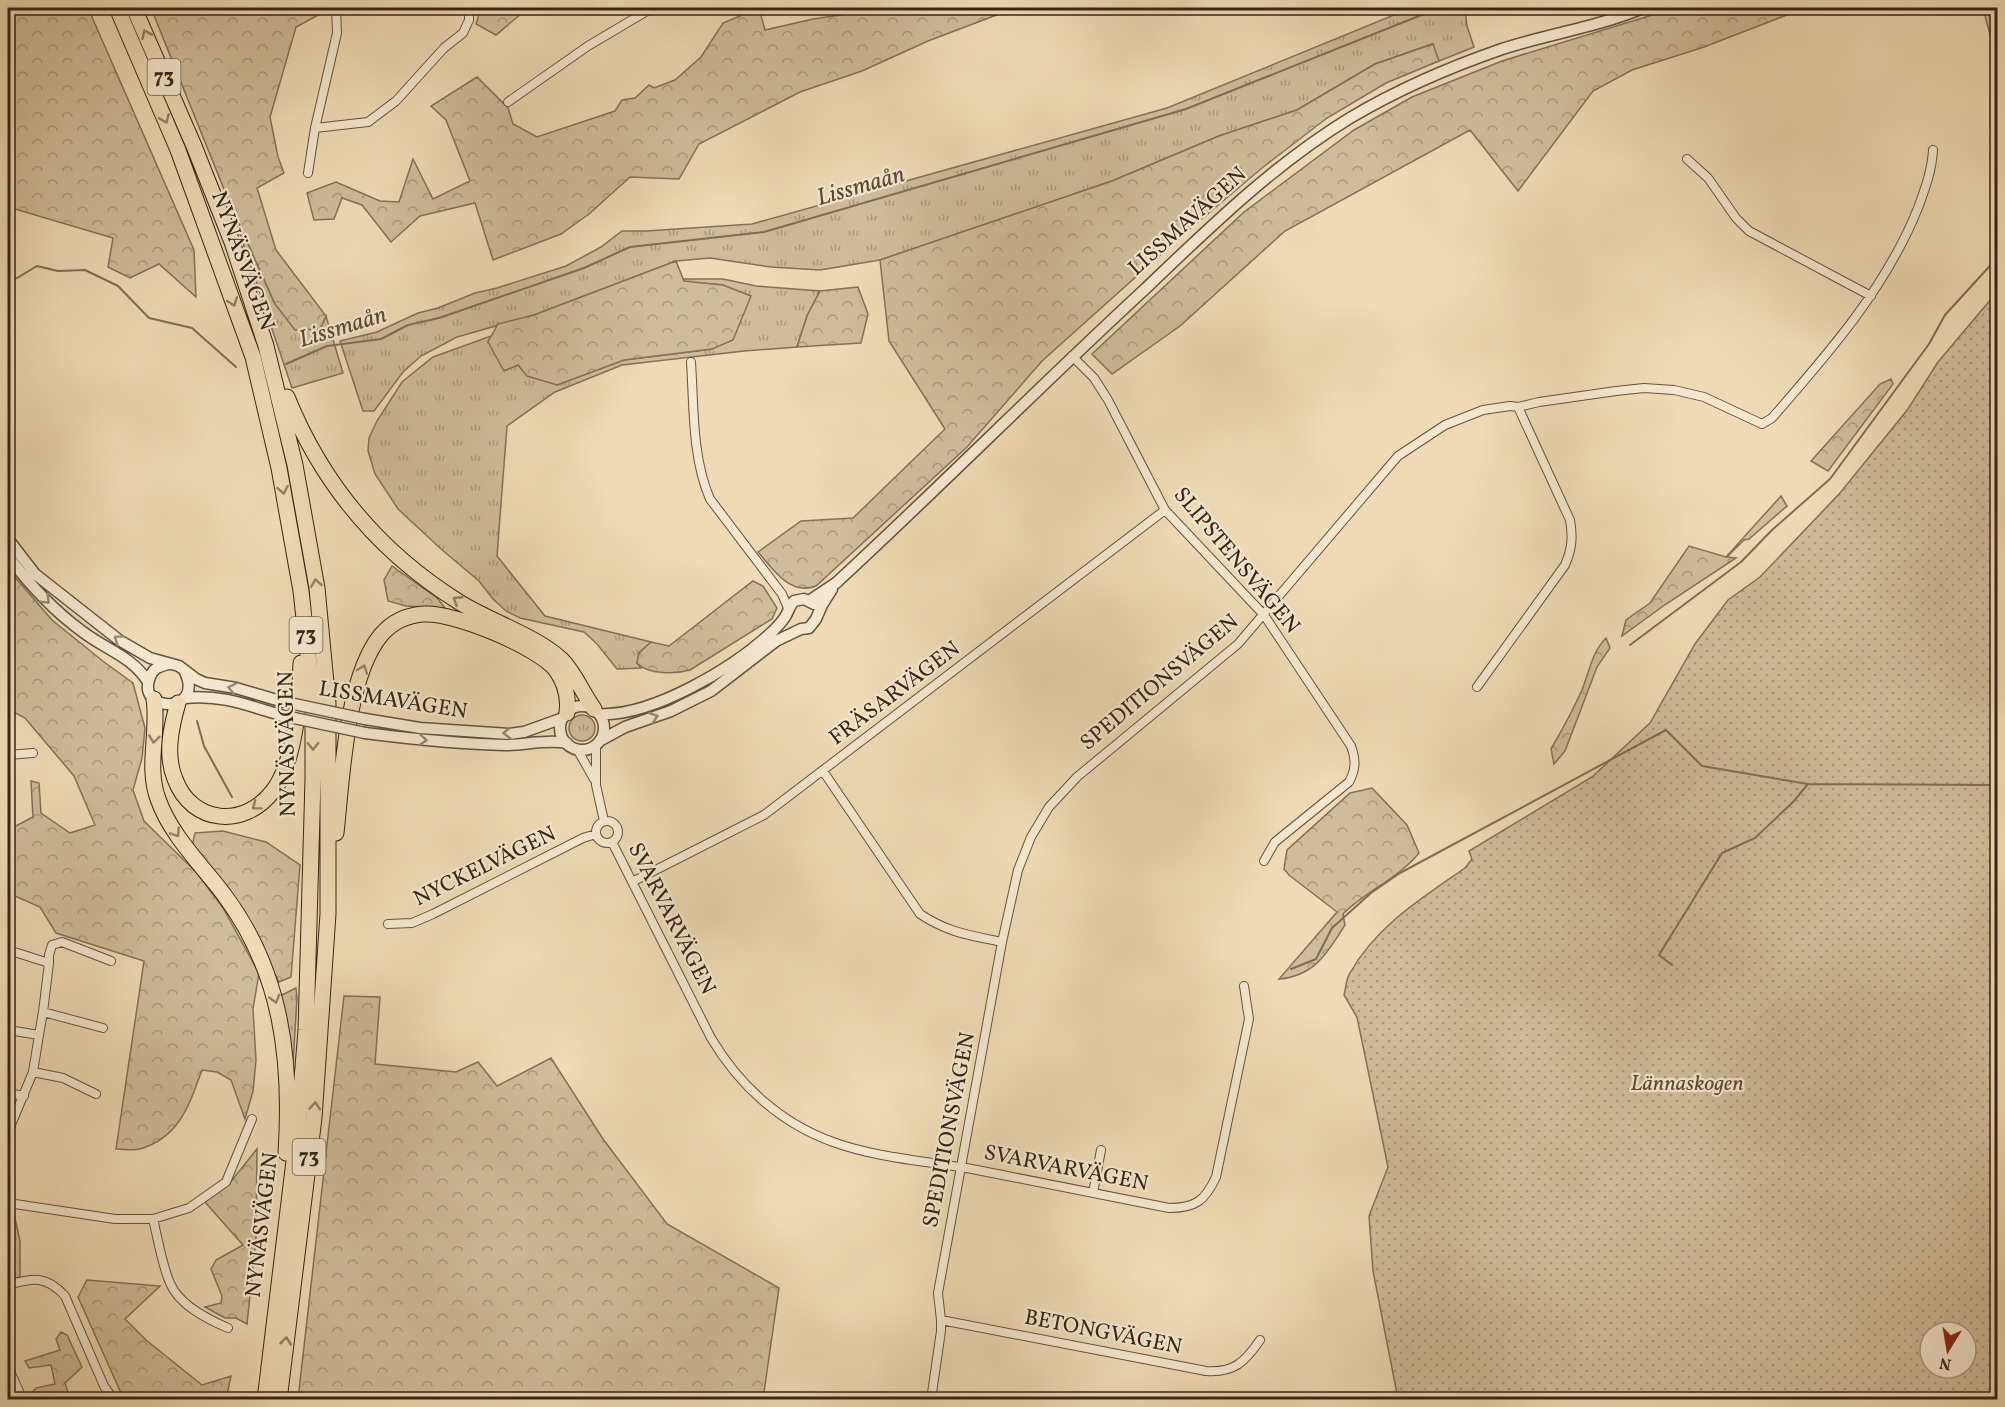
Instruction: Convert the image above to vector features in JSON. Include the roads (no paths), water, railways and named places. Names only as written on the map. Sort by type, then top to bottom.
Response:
[{"type":"highway","name":"NYNÄSVÄGEN","points":[[117,8],[178,150],[253,357],[279,468],[301,591],[313,700],[306,1030],[298,1128],[265,1400]]},
{"type":"highway","name":"NYNÄSVÄGEN","points":[[134,8],[194,146],[232,242],[266,346],[295,465],[317,588],[328,704],[328,914],[314,1118],[279,1400]]},
{"type":"highway","points":[[266,346],[297,423],[331,482],[381,542],[459,603],[540,644],[563,661],[597,712]]},
{"type":"highway","points":[[181,700],[170,738],[171,760],[175,780],[191,804],[204,812],[220,817],[247,812],[261,803],[273,790],[282,772],[294,730],[301,688],[301,591]]},
{"type":"highway","points":[[328,914],[352,708],[367,658],[382,634],[392,624],[412,615],[436,614],[483,628],[517,644],[541,657],[555,668],[567,691],[565,716]]},
{"type":"highway","points":[[154,699],[157,718],[152,757],[153,780],[158,798],[174,831],[226,897],[249,934],[272,988],[279,1016],[284,1042],[288,1094],[278,1290]]},
{"type":"street","points":[[308,173],[315,128],[337,33],[336,8]]},
{"type":"street","points":[[315,128],[368,122],[396,101],[444,48],[463,33],[470,20],[469,8]]},
{"type":"street","points":[[508,102],[588,46],[652,8]]},
{"type":"street","name":"LISSMAVÄGEN","points":[[598,743],[625,727],[671,711],[711,692],[776,641],[801,629],[809,628],[836,584],[1072,356],[1263,180],[1350,119],[1409,86],[1501,50],[1642,8]]},
{"type":"street","points":[[1687,159],[1708,178],[1736,218],[1749,231],[1871,296],[1909,230],[1932,165],[1933,150]]},
{"type":"street","name":"SPEDITIONSVÄGEN","points":[[941,1320],[938,1293],[1002,942],[1018,870],[1031,837],[1049,807],[1077,777],[1238,644],[1398,456],[1445,425],[1483,410],[1644,388],[1674,390],[1704,397],[1762,424],[1772,418],[1791,397],[1871,296]]},
{"type":"street","name":"SLIPSTENSVÄGEN","points":[[1072,356],[1095,378],[1165,510],[1264,615],[1351,746],[1356,759],[1355,772],[1349,782],[1275,842],[1264,861]]},
{"type":"street","points":[[691,362],[703,483],[710,500],[787,603],[790,622],[801,629]]},
{"type":"street","points":[[1477,687],[1564,565],[1573,535],[1570,520],[1518,407]]},
{"type":"street","name":"FRÄSARVÄGEN","points":[[632,882],[751,823],[823,771],[1165,510]]},
{"type":"street","points":[[8,539],[35,574],[119,640],[150,658],[171,664],[178,666],[185,672],[189,680],[189,689],[181,700],[170,705],[161,704],[149,692],[148,682],[152,672],[160,666],[171,664]]},
{"type":"street","points":[[8,556],[45,599],[82,632],[135,664],[148,682]]},
{"type":"street","name":"LISSMAVÄGEN","points":[[597,712],[621,714],[633,711],[695,685],[740,658],[773,631],[788,611],[836,584]]},
{"type":"street","points":[[775,585],[785,593],[804,600],[816,608],[817,614]]},
{"type":"street","name":"LISSMAVÄGEN","points":[[185,672],[205,683],[236,688],[280,701],[365,720],[420,728],[509,734],[524,732],[565,716]]},
{"type":"street","name":"LISSMAVÄGEN","points":[[181,700],[206,695],[280,715],[365,733],[461,743],[510,745],[557,741],[572,746]]},
{"type":"street","points":[[596,785],[598,743],[604,724],[597,712],[579,706],[565,716],[561,727],[562,736],[586,763],[596,785],[604,821]]},
{"type":"street","points":[[572,746],[590,748],[598,743]]},
{"type":"street","points":[[8,755],[33,753]]},
{"type":"street","points":[[823,771],[920,914],[939,927],[1002,942]]},
{"type":"street","points":[[604,821],[611,821],[617,827],[617,837],[612,842],[601,841],[596,834],[597,827],[604,821]]},
{"type":"street","name":"NYCKELVÄGEN","points":[[388,924],[412,923],[583,838],[596,834]]},
{"type":"street","name":"SVARVARVÄGEN","points":[[612,842],[723,1058],[744,1084],[785,1118],[832,1142],[863,1151],[961,1167],[1169,1208],[1187,1208],[1209,1192],[1216,1177],[1249,1019],[1244,986]]},
{"type":"street","points":[[8,1132],[33,1072],[52,945],[62,942],[111,961]]},
{"type":"street","points":[[8,950],[49,963]]},
{"type":"street","points":[[43,1012],[103,1028]]},
{"type":"street","points":[[8,1030],[39,1035]]},
{"type":"street","points":[[33,1072],[63,1078],[96,1094]]},
{"type":"street","points":[[8,1093],[24,1096]]},
{"type":"street","points":[[8,1205],[15,1204],[115,1219],[153,1219],[189,1208],[226,1182],[252,1119]]},
{"type":"street","points":[[1093,1193],[1101,1150]]},
{"type":"street","points":[[153,1219],[170,1284],[179,1296],[198,1313],[228,1328]]},
{"type":"street","points":[[8,1285],[39,1280],[54,1285],[64,1296],[104,1386],[114,1400]]},
{"type":"street","points":[[931,1400],[941,1320]]},
{"type":"street","name":"BETONGVÄGEN","points":[[941,1320],[1206,1371],[1229,1370],[1251,1354],[1260,1340]]},
{"type":"street","points":[[8,1367],[23,1400]]},
{"type":"waterway","name":"Lissmaån","points":[[286,364],[327,346],[381,339],[408,325],[439,318],[584,268],[630,247],[764,232],[1186,109],[1439,8]]},
{"type":"waterway","points":[[1630,645],[1741,562],[1772,530],[1830,479],[1929,344],[1945,315],[1998,257]]},
{"type":"waterway","name":"Lissmaån","points":[[8,278],[17,278],[37,266],[58,271],[85,270],[118,286],[149,318],[192,328],[236,367]]},
{"type":"waterway","points":[[197,721],[204,746],[232,797]]},
{"type":"waterway","points":[[1291,969],[1316,959],[1332,928],[1371,893],[1400,873],[1666,730],[1702,766],[1808,784],[1998,785]]},
{"type":"waterway","points":[[1672,965],[1659,955],[1722,853],[1755,838],[1793,802],[1808,784]]},
{"type":"park label","name":"Lännaskogen","points":[[1687,1084]]}]
